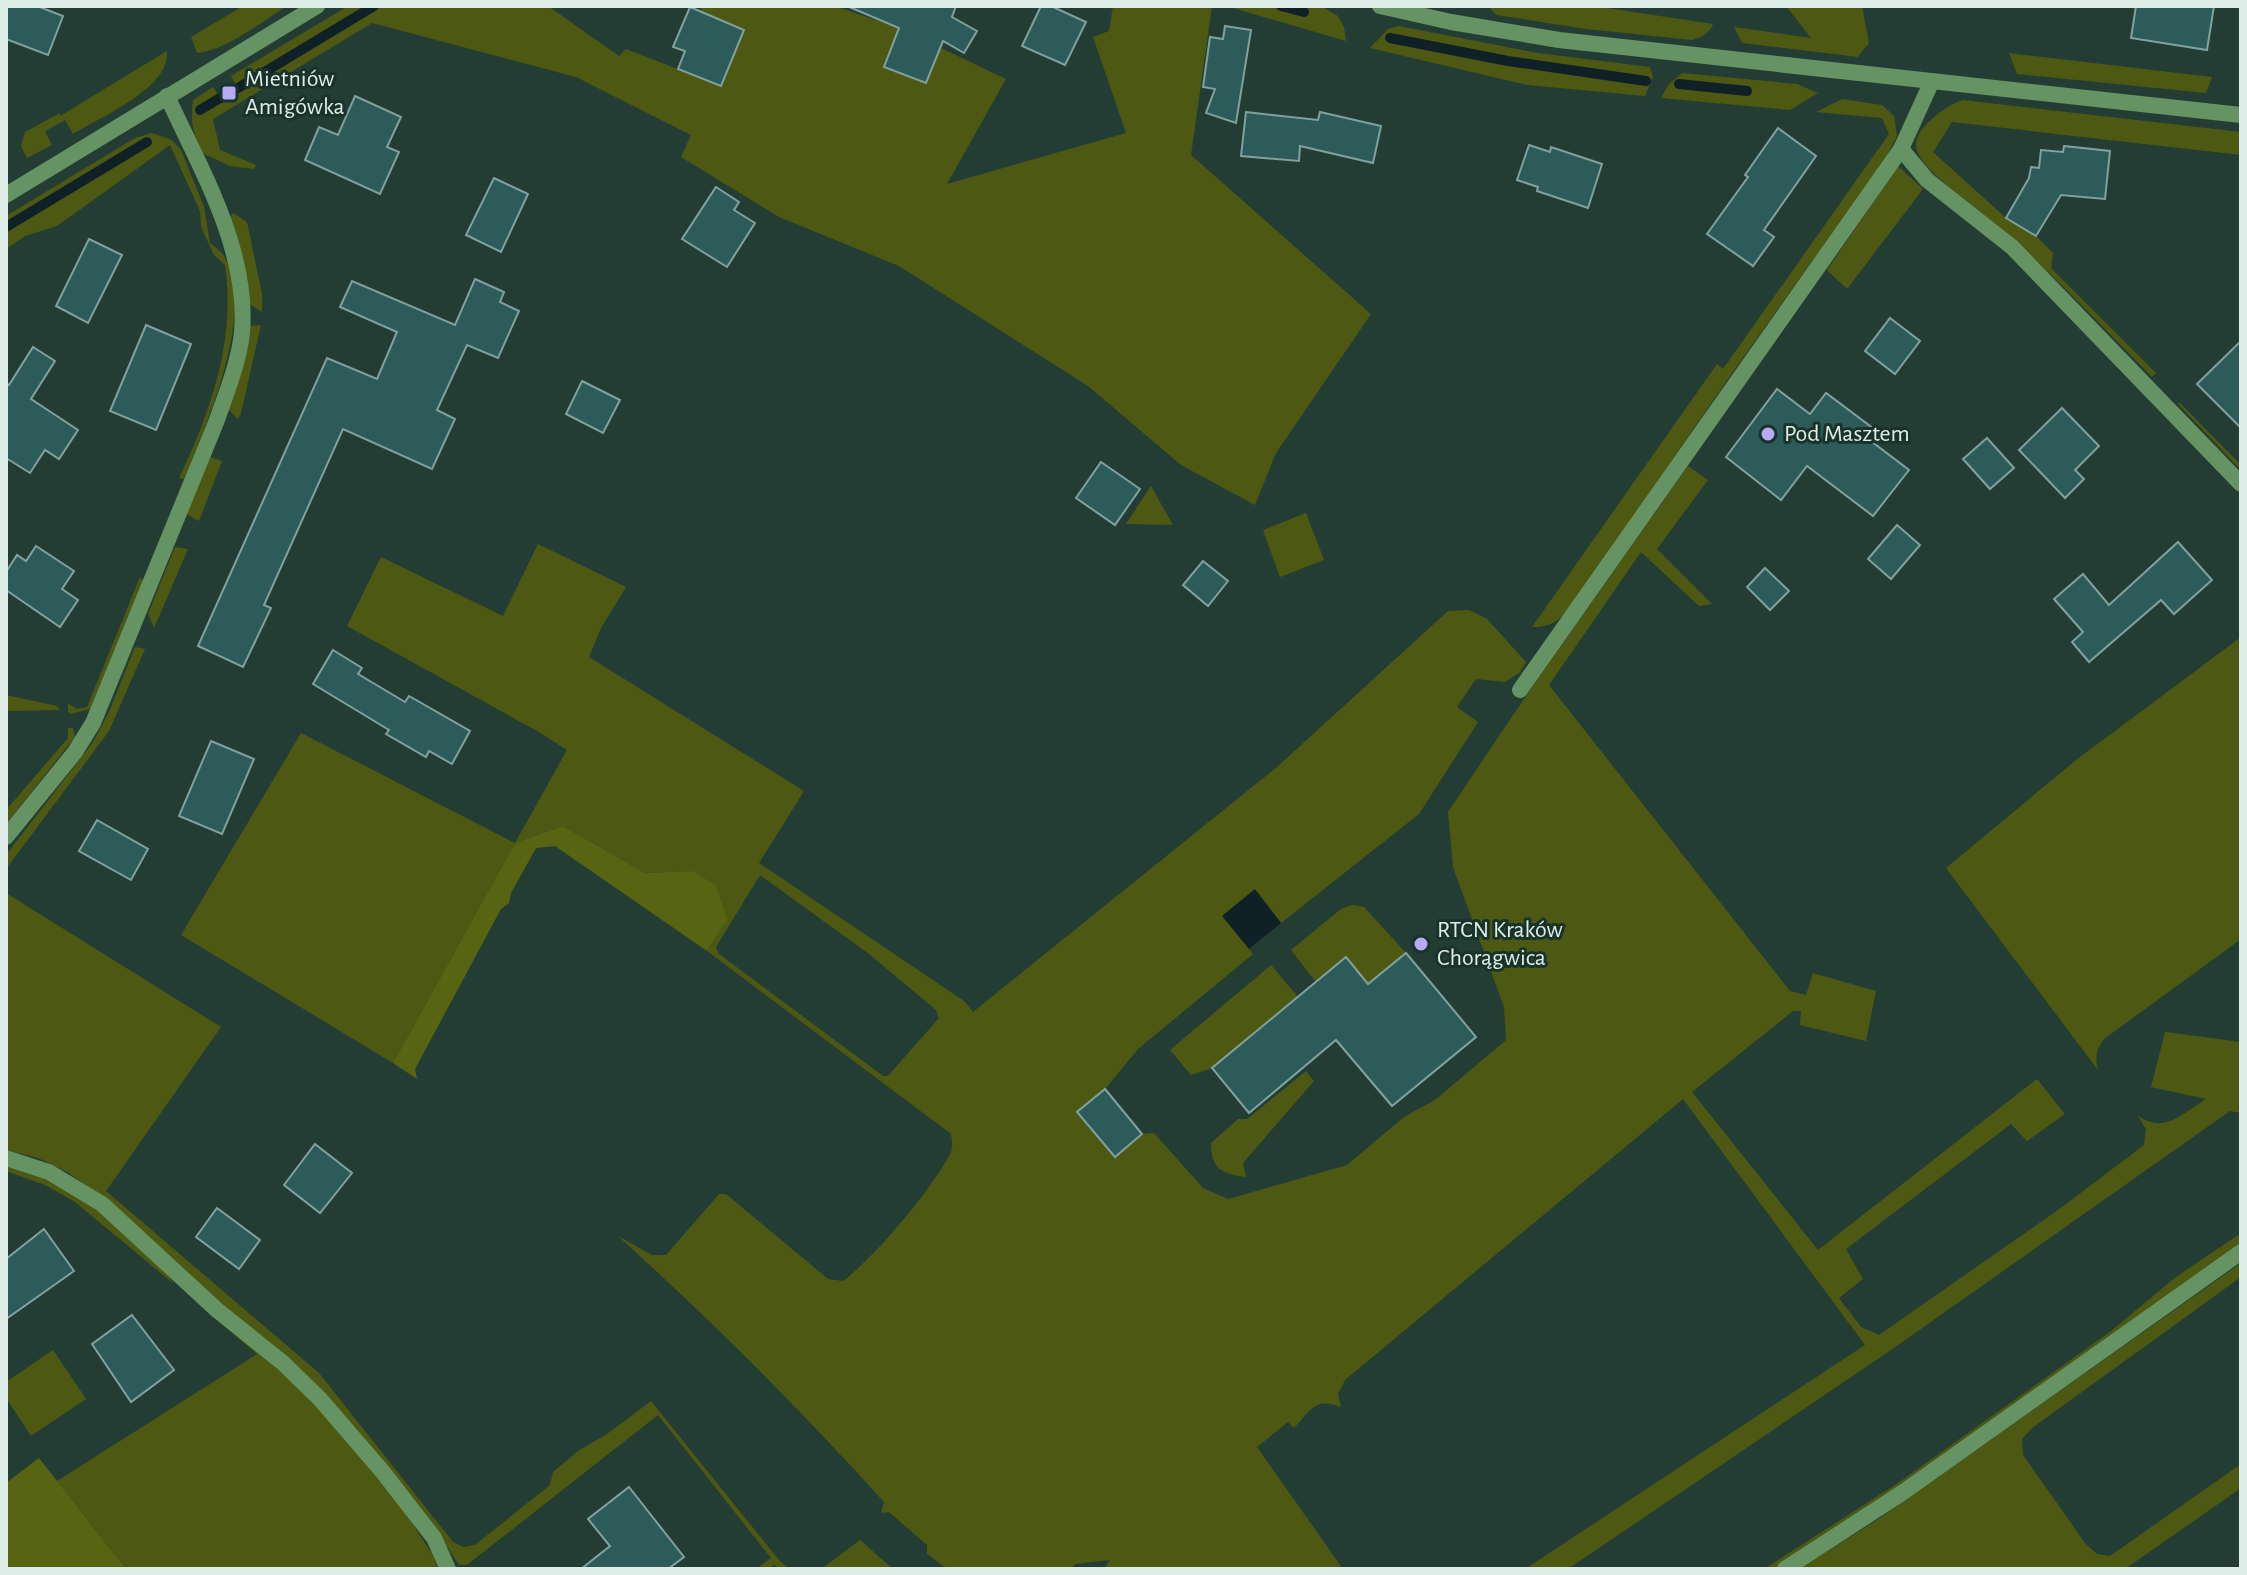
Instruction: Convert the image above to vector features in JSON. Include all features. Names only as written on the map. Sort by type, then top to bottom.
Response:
[{"type":"street","points":[[6,195],[317,6]]},
{"type":"street","points":[[1380,6],[1451,22],[1559,40],[2241,115]]},
{"type":"street","points":[[1520,690],[1901,149],[1932,81]]},
{"type":"street","points":[[6,837],[75,752],[93,723],[213,430],[234,370],[242,333],[242,294],[237,262],[224,224],[167,96]]},
{"type":"street","points":[[1901,149],[1927,180],[2012,247],[2241,484]]},
{"type":"street","points":[[6,1158],[49,1172],[102,1204],[217,1310],[283,1363],[320,1399],[382,1471],[434,1538],[448,1569]]},
{"type":"street","points":[[1785,1569],[1902,1493],[2241,1252]]},
{"type":"green space","points":[[243,6],[287,6],[220,47],[197,53],[191,37]]},
{"type":"green space","points":[[348,6],[548,6],[619,56],[626,49],[721,86],[744,30],[701,12],[702,6],[835,6],[899,28],[1006,79],[947,184],[1126,133],[1093,37],[1109,31],[1113,6],[1212,6],[1191,155],[1371,314],[1276,453],[1255,505],[1181,465],[1088,386],[899,266],[779,217],[681,157],[691,135],[576,77],[372,23],[213,119],[220,150],[256,165],[254,169],[230,166],[204,154],[193,128],[193,100],[213,87],[223,103],[240,92],[231,76]]},
{"type":"green space","points":[[1226,6],[1321,6],[1338,16],[1346,41]]},
{"type":"green space","points":[[1491,6],[1594,6],[1713,24],[1704,35],[1692,40],[1586,29],[1497,15]]},
{"type":"green space","points":[[1786,6],[1862,6],[1869,43],[1858,57],[1742,43],[1734,27],[1811,38]]},
{"type":"green space","points":[[1399,26],[1538,53],[1650,67],[1653,77],[1645,96],[1527,85],[1370,48],[1388,29]]},
{"type":"green space","points":[[167,51],[158,77],[132,100],[73,134],[65,120],[45,131],[52,145],[27,158],[21,146],[25,132],[60,113],[60,116]]},
{"type":"green space","points":[[2009,53],[2212,77],[2206,93],[2017,74]]},
{"type":"green space","points":[[1682,73],[1797,84],[1818,93],[1790,110],[1661,98],[1669,84]]},
{"type":"green space","points":[[1842,99],[1882,105],[1894,116],[1897,136],[1887,156],[1569,609],[1553,623],[1532,627],[1717,364],[1723,369],[1889,134],[1882,118],[1816,112]]},
{"type":"green space","points":[[1963,100],[2241,132],[2241,155],[1952,122],[1933,152],[2006,218],[2036,236],[2053,253],[2051,268],[2156,373],[2152,377],[2035,260],[1921,159],[1916,145],[1921,131],[1949,106]]},
{"type":"green space","points":[[152,133],[172,140],[181,150],[204,207],[210,243],[224,256],[233,279],[235,307],[225,368],[184,479],[179,478],[211,401],[218,374],[224,348],[227,293],[225,265],[214,255],[201,227],[200,211],[170,145],[57,226],[25,236],[6,249],[6,216],[135,138]]},
{"type":"green space","points":[[1898,166],[1923,189],[1847,289],[1827,270]]},
{"type":"green space","points":[[233,213],[247,222],[262,294],[262,312],[250,304],[229,218]]},
{"type":"green space","points":[[261,325],[238,419],[229,410],[249,326]]},
{"type":"green space","points":[[2178,404],[2241,465],[2241,470]]},
{"type":"green space","points":[[210,457],[222,461],[199,521],[186,514]]},
{"type":"green space","points":[[1688,466],[1708,480],[1657,549],[1712,604],[1699,606],[1641,552],[1549,685],[1790,991],[1806,995],[1813,973],[1876,991],[1866,1041],[1800,1025],[1801,1011],[1793,1011],[1692,1092],[1818,1250],[2037,1079],[2065,1114],[2027,1141],[2011,1124],[1846,1249],[1863,1279],[1839,1298],[1861,1327],[1879,1335],[2058,1210],[2144,1145],[2146,1129],[2138,1116],[2157,1123],[2173,1120],[2206,1099],[2151,1087],[2165,1032],[2241,1042],[2241,1113],[2230,1111],[1891,1350],[1568,1569],[1525,1569],[1865,1345],[1683,1099],[1345,1380],[1338,1394],[1341,1407],[1325,1404],[1314,1407],[1294,1428],[1288,1422],[1257,1447],[1343,1569],[1104,1569],[1110,1560],[1075,1564],[1072,1569],[947,1569],[927,1554],[927,1545],[889,1512],[881,1513],[884,1502],[820,1433],[721,1333],[618,1236],[652,1255],[666,1255],[719,1194],[726,1194],[828,1279],[843,1281],[918,1202],[951,1152],[951,1134],[707,951],[727,920],[693,871],[645,873],[563,826],[515,843],[567,750],[347,626],[381,557],[503,616],[538,544],[626,587],[601,628],[589,657],[804,791],[759,863],[964,1001],[973,1012],[1277,767],[1448,611],[1469,610],[1487,619],[1526,662],[1519,673],[1505,682],[1476,679],[1457,707],[1478,722],[1419,814],[1281,923],[1254,890],[1223,916],[1253,954],[1138,1049],[1105,1089],[1078,1112],[1115,1157],[1142,1134],[1154,1133],[1203,1188],[1228,1199],[1347,1165],[1404,1117],[1435,1100],[1506,1040],[1504,1007],[1453,867],[1448,812]],"holes":[[[760,875],[869,954],[936,1010],[939,1018],[888,1076],[883,1076],[719,954],[716,947]]]},
{"type":"green space","points":[[1151,486],[1173,525],[1126,524]]},
{"type":"green space","points":[[1306,513],[1324,560],[1280,577],[1263,530]]},
{"type":"green space","points":[[175,547],[188,549],[154,628],[148,614]]},
{"type":"green space","points":[[140,577],[143,580],[90,709],[71,714],[68,703],[77,709],[87,707]]},
{"type":"green space","points":[[2241,637],[2241,939],[2104,1039],[2097,1054],[2098,1070],[1946,868],[2076,760]]},
{"type":"green space","points":[[135,647],[145,649],[109,731],[6,869],[6,855],[93,742],[109,712]]},
{"type":"green space","points":[[6,695],[57,706],[60,710],[6,711]]},
{"type":"green space","points":[[68,728],[73,728],[75,737],[6,824],[6,810],[68,738]]},
{"type":"green space","points":[[301,733],[515,843],[393,1063],[181,935]]},
{"type":"green space","points":[[563,826],[645,873],[693,871],[716,886],[727,920],[707,951],[555,846],[536,848],[511,893],[509,903],[501,909],[415,1069],[417,1079],[393,1063],[515,843]]},
{"type":"green space","points":[[6,893],[221,1027],[106,1191],[319,1373],[453,1542],[463,1547],[475,1545],[550,1485],[553,1472],[578,1451],[651,1401],[789,1569],[779,1569],[774,1565],[769,1569],[756,1569],[771,1558],[658,1415],[467,1565],[459,1565],[441,1538],[218,1303],[102,1196],[67,1172],[38,1158],[6,1150]]},
{"type":"green space","points":[[1352,905],[1364,907],[1406,953],[1368,984],[1346,957],[1316,982],[1291,950],[1341,909]]},
{"type":"green space","points":[[1271,965],[1298,997],[1212,1068],[1191,1075],[1170,1050]]},
{"type":"green space","points":[[1306,1071],[1314,1081],[1243,1163],[1246,1177],[1220,1169],[1213,1159],[1211,1143],[1238,1119],[1247,1119]]},
{"type":"green space","points":[[6,1166],[43,1176],[76,1195],[150,1255],[174,1284],[75,1202],[45,1185],[6,1171]]},
{"type":"green space","points":[[2241,1233],[2241,1244],[2010,1411],[1833,1531],[1773,1569],[1764,1569],[1898,1483],[2111,1331],[2176,1277]]},
{"type":"green space","points":[[2241,1263],[2241,1277],[2032,1428],[2022,1439],[2023,1455],[2085,1543],[2097,1554],[2110,1556],[2241,1464],[2241,1488],[2125,1569],[1799,1569],[1880,1518]]},
{"type":"green space","points":[[217,1320],[226,1324],[313,1399],[403,1509],[434,1557],[438,1569],[126,1569],[57,1481],[257,1354]]},
{"type":"green space","points":[[53,1350],[86,1399],[31,1436],[6,1398],[6,1382]]},
{"type":"green space","points":[[39,1458],[126,1569],[6,1569],[6,1483]]},
{"type":"green space","points":[[860,1540],[893,1569],[815,1569],[824,1567]]},
{"type":"water","points":[[1255,889],[1281,923],[1249,949],[1222,916]]},
{"type":"building","points":[[6,6],[37,6],[63,16],[48,55],[6,39]]},
{"type":"building","points":[[847,6],[956,6],[952,17],[977,31],[964,53],[943,41],[926,83],[884,67],[899,28]]},
{"type":"building","points":[[1041,6],[1051,6],[1086,22],[1065,65],[1022,46]]},
{"type":"building","points":[[2136,6],[2214,6],[2207,50],[2131,38]]},
{"type":"building","points":[[690,7],[744,30],[721,86],[678,69],[685,51],[673,47]]},
{"type":"building","points":[[1225,26],[1251,30],[1236,123],[1206,113],[1215,89],[1203,87],[1210,37],[1223,39]]},
{"type":"building","points":[[355,96],[401,117],[387,147],[399,152],[380,194],[305,160],[319,127],[338,135]]},
{"type":"building","points":[[1246,112],[1318,120],[1320,112],[1381,126],[1373,163],[1300,146],[1299,161],[1241,156]]},
{"type":"building","points":[[1778,128],[1816,156],[1764,230],[1774,237],[1753,266],[1707,234]]},
{"type":"building","points":[[1529,145],[1550,152],[1551,147],[1602,164],[1588,208],[1537,191],[1538,187],[1517,180]]},
{"type":"building","points":[[2064,146],[2110,151],[2105,199],[2061,195],[2036,236],[2006,218],[2029,178],[2031,167],[2039,168],[2041,150],[2063,152]]},
{"type":"building","points":[[494,178],[528,194],[501,252],[466,235]]},
{"type":"building","points":[[716,187],[739,202],[734,210],[755,223],[727,267],[682,239]]},
{"type":"building","points":[[89,239],[122,255],[88,323],[56,306]]},
{"type":"building","points":[[475,279],[504,292],[500,302],[519,311],[498,358],[467,345],[437,410],[455,419],[432,469],[343,429],[264,605],[271,608],[243,667],[198,646],[327,358],[377,379],[397,332],[340,307],[352,281],[455,325]]},
{"type":"building","points":[[1890,318],[1920,341],[1895,374],[1865,351]]},
{"type":"building","points":[[146,325],[191,344],[156,430],[110,411]]},
{"type":"building","points":[[2241,341],[2241,428],[2197,384]]},
{"type":"building","points":[[33,347],[55,361],[31,399],[78,430],[59,459],[45,450],[30,473],[6,458],[6,383],[9,385]]},
{"type":"building","points":[[582,381],[620,400],[603,433],[566,414]]},
{"type":"building","points":[[1777,389],[1810,414],[1826,393],[1878,432],[1871,441],[1909,470],[1873,516],[1807,466],[1781,500],[1726,457]]},
{"type":"building","points":[[2062,408],[2099,446],[2075,470],[2084,479],[2065,498],[2019,450]]},
{"type":"building","points":[[1987,438],[2014,468],[1990,489],[1963,459]]},
{"type":"building","points":[[1101,462],[1140,489],[1115,525],[1076,498]]},
{"type":"building","points":[[1897,525],[1920,545],[1891,579],[1868,559]]},
{"type":"building","points":[[2178,542],[2212,580],[2174,614],[2161,600],[2089,662],[2072,642],[2083,632],[2054,599],[2083,574],[2109,605]]},
{"type":"building","points":[[36,546],[74,571],[62,589],[78,600],[60,627],[6,590],[6,572],[17,555],[26,561]]},
{"type":"building","points":[[1203,561],[1228,581],[1208,606],[1183,585]]},
{"type":"building","points":[[1765,568],[1789,591],[1770,610],[1747,587]]},
{"type":"building","points":[[333,650],[362,668],[358,674],[405,702],[409,696],[470,731],[452,764],[429,751],[426,757],[386,734],[389,730],[313,684]]},
{"type":"building","points":[[211,741],[254,759],[222,834],[179,816]]},
{"type":"building","points":[[97,820],[148,849],[131,880],[79,851]]},
{"type":"building","points":[[1406,953],[1476,1037],[1392,1106],[1336,1040],[1249,1113],[1212,1068],[1346,957],[1368,984]]},
{"type":"building","points":[[1105,1089],[1142,1134],[1115,1157],[1077,1112]]},
{"type":"building","points":[[315,1144],[352,1173],[320,1213],[284,1185]]},
{"type":"building","points":[[217,1208],[260,1240],[239,1269],[196,1237]]},
{"type":"building","points":[[44,1229],[74,1271],[6,1319],[6,1259]]},
{"type":"building","points":[[132,1315],[174,1370],[131,1402],[92,1344]]},
{"type":"building","points":[[629,1487],[684,1557],[668,1569],[581,1569],[610,1546],[588,1519]]},
{"type":"waterway","points":[[238,88],[374,6]]},
{"type":"waterway","points":[[1281,6],[1304,12]]},
{"type":"waterway","points":[[1390,38],[1508,61],[1646,81]]},
{"type":"waterway","points":[[1679,84],[1747,91]]},
{"type":"waterway","points":[[200,110],[220,98]]},
{"type":"waterway","points":[[6,227],[147,142]]},
{"type":"place","name":"Mietniów Amigówka","points":[[229,93]]},
{"type":"place","name":"Pod Masztem","points":[[1768,434]]},
{"type":"place","name":"RTCN Kraków Chorągwica","points":[[1421,944]]}]
